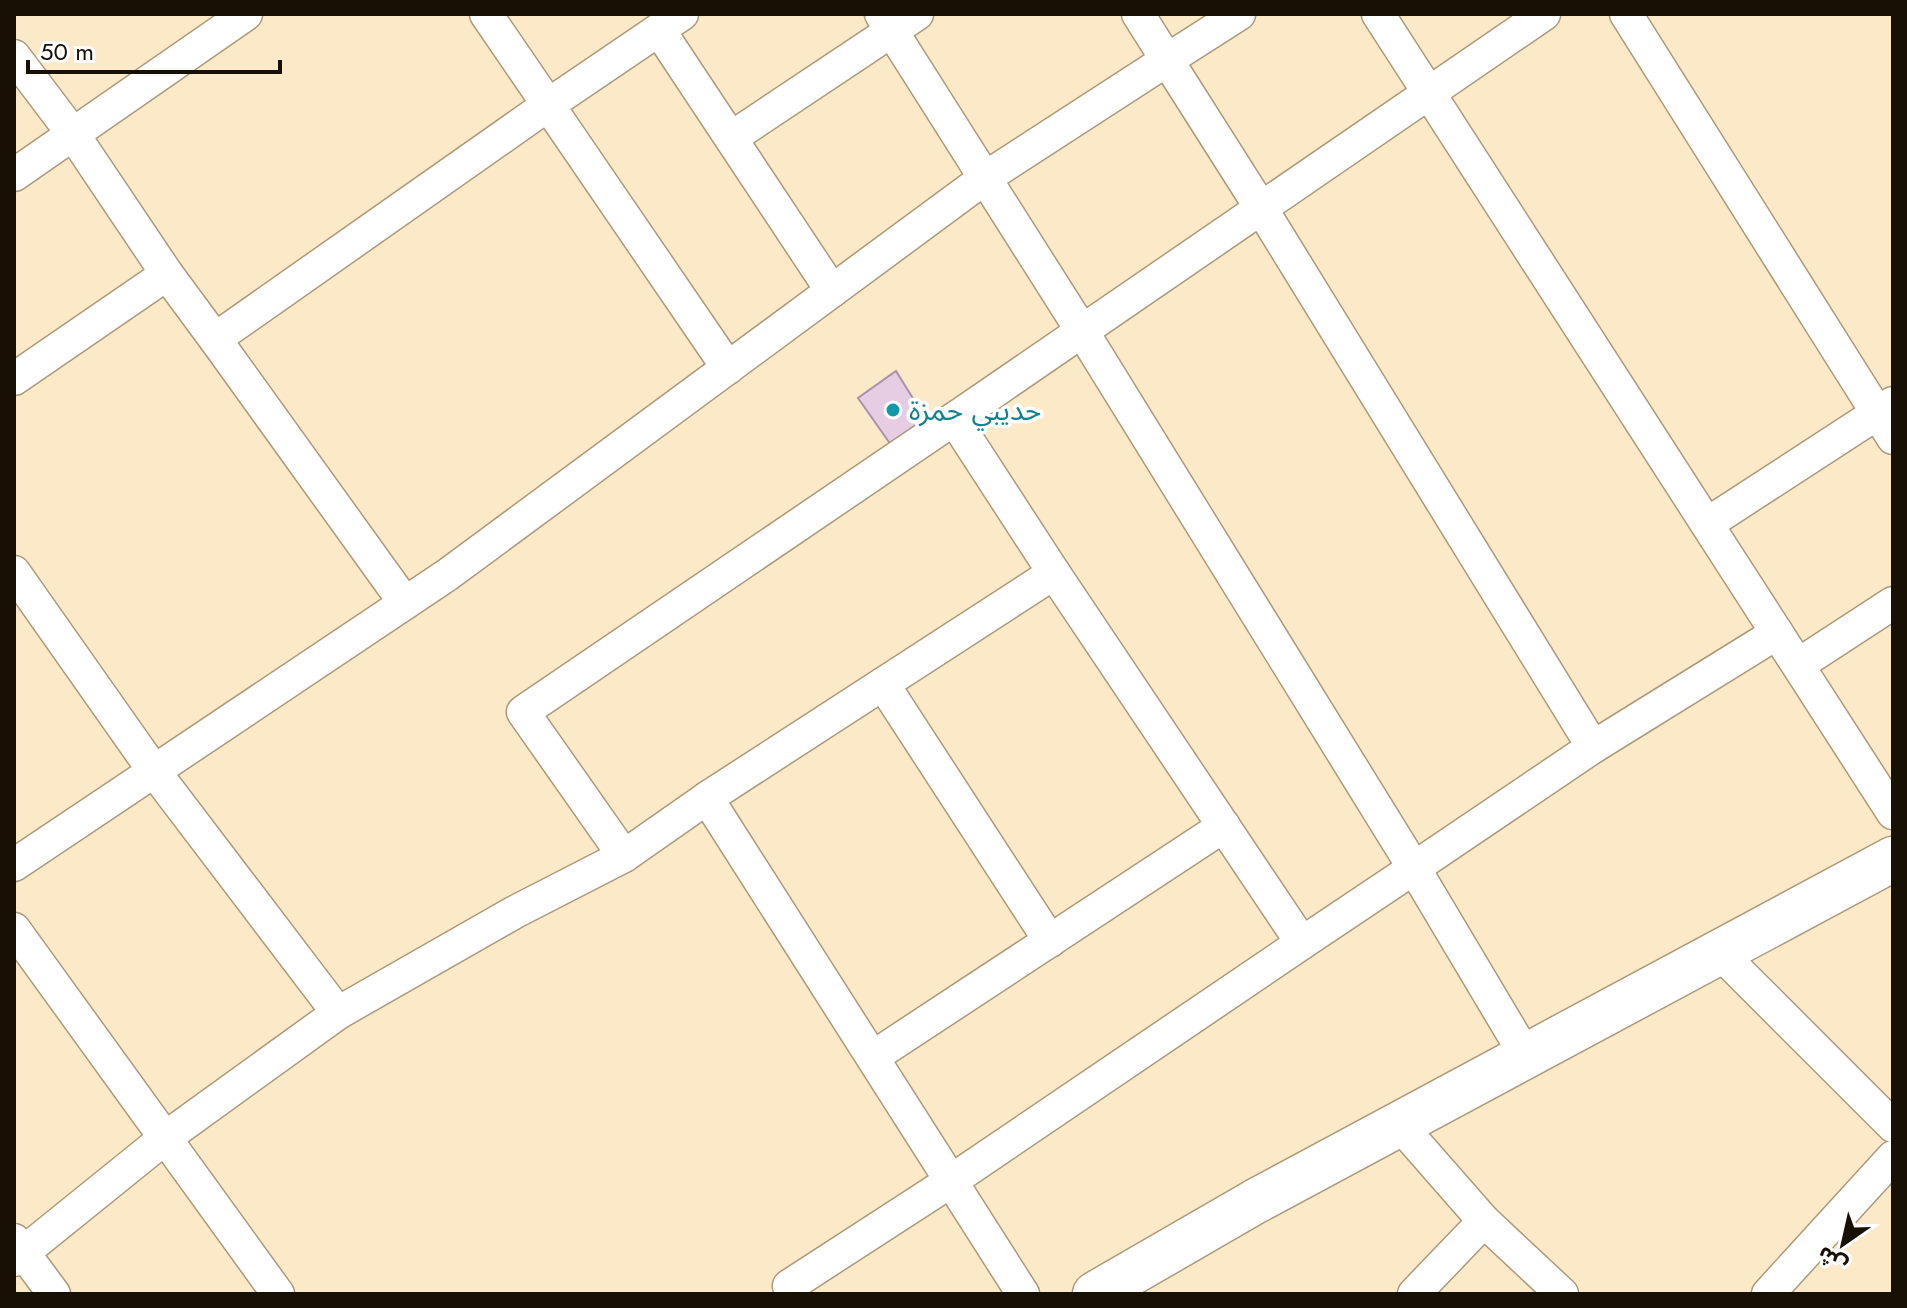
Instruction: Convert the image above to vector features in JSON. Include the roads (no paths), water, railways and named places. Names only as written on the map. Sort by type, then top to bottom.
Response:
[{"type":"main road","points":[[1095,1294],[1256,1201],[1893,859]]},
{"type":"street","points":[[14,175],[246,14]]},
{"type":"street","points":[[486,14],[728,368]]},
{"type":"street","points":[[1138,14],[1593,747]]},
{"type":"street","points":[[14,865],[447,575],[985,178],[1239,14]]},
{"type":"street","points":[[1378,14],[1893,813]]},
{"type":"street","points":[[624,856],[523,712],[1544,14]]},
{"type":"street","points":[[1626,14],[1887,418],[1707,524]]},
{"type":"street","points":[[731,138],[897,20],[985,178],[1414,868],[1526,1056]]},
{"type":"street","points":[[215,339],[671,22],[731,138],[832,291]]},
{"type":"street","points":[[14,56],[73,134],[167,274],[405,603]]},
{"type":"street","points":[[14,379],[167,274]]},
{"type":"street","points":[[954,419],[1302,943]]},
{"type":"street","points":[[14,572],[154,771],[338,1013]]},
{"type":"street","points":[[54,1294],[17,1251],[165,1138],[338,1013],[515,912],[624,856],[707,798],[1054,573]]},
{"type":"street","points":[[1798,665],[1893,603]]},
{"type":"street","points":[[794,1294],[789,1286],[951,1181],[1593,747],[1777,633]]},
{"type":"street","points":[[883,684],[1050,941]]},
{"type":"street","points":[[707,798],[1023,1294]]},
{"type":"street","points":[[873,1057],[1224,826]]},
{"type":"street","points":[[14,929],[278,1294]]},
{"type":"street","points":[[1719,952],[1893,1126]]},
{"type":"street","points":[[1399,1124],[1484,1221],[1562,1294]]},
{"type":"street","points":[[1768,1294],[1893,1157]]},
{"type":"street","points":[[1414,1294],[1484,1221]]},
{"type":"place","name":"حديبي حمزة","points":[[893,410]]}]
